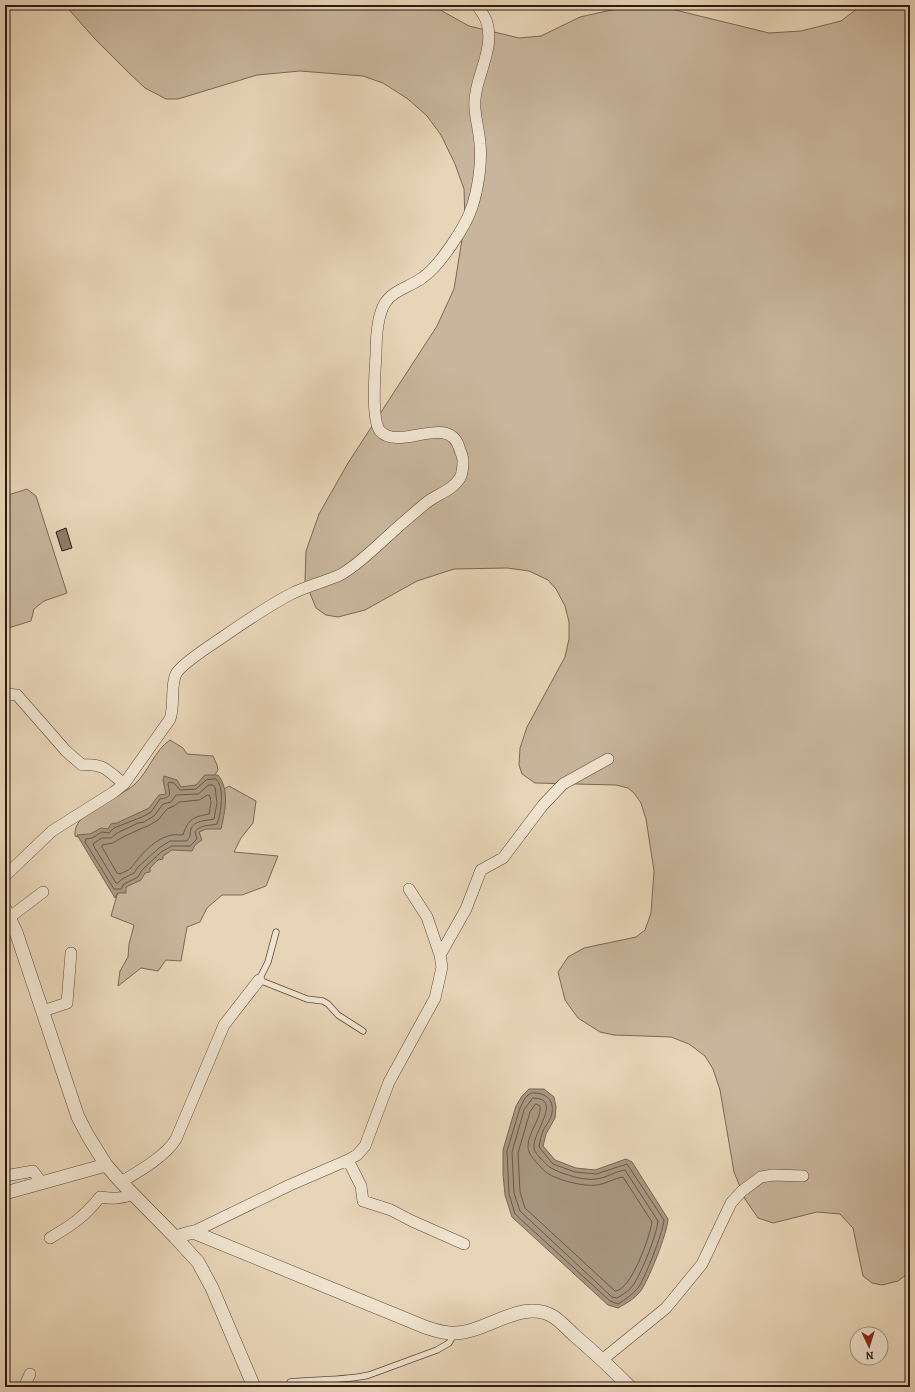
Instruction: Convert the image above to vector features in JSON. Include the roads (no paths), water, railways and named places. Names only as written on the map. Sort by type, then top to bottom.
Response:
[{"type":"street","points":[[5,876],[52,831],[114,792],[124,784],[170,719],[176,673],[192,658],[274,603],[293,593],[340,575],[351,568],[428,501],[450,489],[461,477],[463,460],[457,442],[450,435],[441,432],[390,438],[381,432],[376,424],[374,408],[379,319],[384,304],[393,294],[422,279],[435,268],[457,237],[472,208],[479,174],[481,145],[474,108],[476,92],[487,49],[489,34],[486,20],[477,5]]},
{"type":"street","points":[[5,694],[17,696],[66,751],[82,765],[94,764],[105,768],[124,784]]},
{"type":"street","points":[[440,955],[466,908],[481,870],[503,858],[543,805],[563,784],[608,759]]},
{"type":"street","points":[[176,1237],[193,1232],[290,1184],[348,1160],[357,1155],[365,1146],[389,1082],[435,998],[442,967],[440,955],[427,917],[409,889]]},
{"type":"street","points":[[44,892],[6,912],[43,1011],[78,1117],[106,1165],[176,1237],[198,1262],[212,1288],[254,1387]]},
{"type":"street","points":[[43,1011],[67,1003],[71,953]]},
{"type":"street","points":[[121,1182],[138,1172],[172,1147],[224,1025],[258,980]]},
{"type":"street","points":[[348,1160],[360,1186],[363,1201],[391,1210],[464,1244]]},
{"type":"street","points":[[5,1193],[106,1165]]},
{"type":"street","points":[[5,1176],[33,1171],[42,1183]]},
{"type":"street","points":[[602,1360],[666,1308],[702,1264],[731,1203],[742,1190],[761,1177],[773,1175],[803,1176]]},
{"type":"street","points":[[50,1238],[73,1224],[89,1210],[100,1197],[121,1199],[133,1194]]},
{"type":"street","points":[[193,1232],[425,1327],[454,1334],[468,1331],[524,1311],[542,1312],[553,1317],[630,1387]]},
{"type":"street","points":[[24,1387],[30,1374]]},
{"type":"lane","points":[[276,932],[268,962],[258,980],[306,999],[324,1001],[338,1014],[363,1031]]},
{"type":"lane","points":[[288,1387],[290,1382],[326,1380],[368,1375],[437,1350],[449,1343],[454,1334]]},
{"type":"water","points":[[205,775],[218,775],[224,787],[226,801],[221,829],[206,829],[199,832],[202,840],[195,845],[192,851],[172,850],[163,856],[163,859],[158,860],[150,868],[150,872],[145,873],[141,880],[126,887],[126,893],[118,893],[115,898],[77,835],[90,834],[101,828],[108,829],[111,824],[117,823],[149,808],[159,795],[166,794],[163,780],[164,776],[177,780],[181,787],[196,785]]},
{"type":"water","points":[[529,1089],[544,1089],[554,1097],[556,1107],[555,1118],[546,1134],[543,1146],[555,1160],[576,1168],[595,1170],[626,1159],[632,1162],[668,1219],[658,1255],[642,1289],[634,1298],[618,1308],[608,1305],[512,1217],[505,1195],[503,1150],[516,1106],[522,1096]]}]
